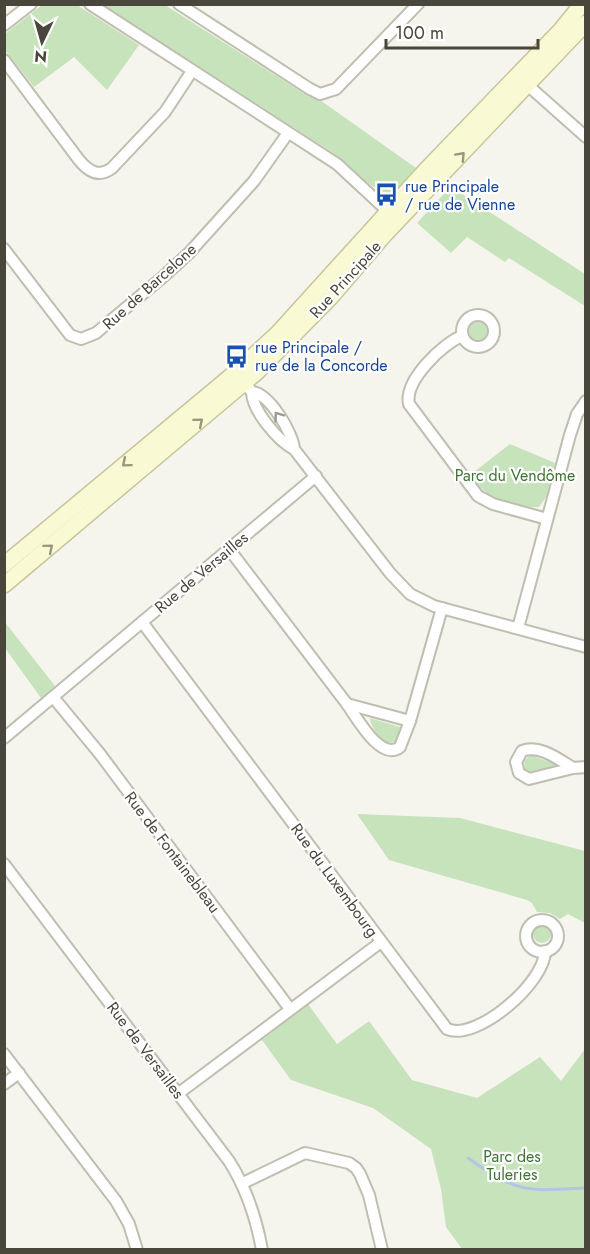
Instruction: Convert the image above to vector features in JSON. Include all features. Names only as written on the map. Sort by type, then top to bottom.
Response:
[{"type":"street","points":[[4,25],[31,4]]},
{"type":"street","points":[[90,4],[337,164],[393,217]]},
{"type":"street","points":[[179,4],[308,88],[320,93],[336,88],[418,4]]},
{"type":"street","name":"Rue Principale","points":[[522,80],[582,4]]},
{"type":"street","name":"Rue Principale","points":[[4,585],[244,383],[295,312],[393,217],[522,80],[585,23]]},
{"type":"street","points":[[4,60],[79,160],[95,173],[107,172],[136,143],[165,112],[192,71]]},
{"type":"street","points":[[522,80],[585,137]]},
{"type":"street","name":"Rue de Barcelone","points":[[4,249],[70,335],[78,339],[90,337],[189,253],[254,181],[288,133]]},
{"type":"street","points":[[462,336],[446,344],[414,379],[408,391],[409,404],[478,496],[493,504],[548,519]]},
{"type":"street","points":[[244,383],[254,405],[279,438],[294,449],[398,584],[410,594],[442,608],[585,647]]},
{"type":"street","name":"Rue Principale","points":[[4,565],[244,383]]},
{"type":"street","points":[[518,628],[577,414],[585,400]]},
{"type":"street","name":"Rue de Versailles","points":[[4,738],[316,476]]},
{"type":"street","points":[[229,549],[376,743],[384,749],[392,751],[400,747],[410,721],[442,608]]},
{"type":"street","name":"Rue du Luxembourg","points":[[142,622],[447,1029],[459,1032],[469,1029],[502,1011],[521,995],[539,972],[545,951]]},
{"type":"street","name":"Rue de Fontainebleau","points":[[53,697],[100,754],[290,1009]]},
{"type":"street","points":[[346,704],[410,721]]},
{"type":"street","points":[[573,768],[532,748],[522,751],[516,762],[519,773],[529,779],[585,767]]},
{"type":"street","name":"Rue de Versailles","points":[[4,864],[229,1161],[243,1183],[256,1219],[262,1250]]},
{"type":"street","points":[[179,1093],[381,942]]},
{"type":"street","points":[[4,1053],[116,1200],[129,1224],[137,1250]]},
{"type":"street","points":[[4,1084],[19,1073]]},
{"type":"street","points":[[243,1183],[305,1153],[349,1163],[360,1174],[369,1195],[382,1250]]},
{"type":"green space","points":[[42,5],[77,5],[139,45],[107,90],[74,57],[34,87],[5,50],[5,34]]},
{"type":"green space","points":[[102,5],[165,5],[308,96],[320,100],[416,168],[393,192],[387,193],[380,190],[332,152]]},
{"type":"green space","points":[[453,184],[462,194],[585,274],[585,306],[509,258],[505,262],[467,237],[451,253],[417,223]]},
{"type":"green space","points":[[478,322],[484,325],[487,331],[484,337],[478,340],[472,337],[469,331],[472,325]]},
{"type":"green space","name":"Parc du Vendôme","points":[[510,444],[555,463],[546,497],[539,507],[520,505],[491,496],[470,475]]},
{"type":"green space","points":[[4,621],[55,686],[41,698],[5,648]]},
{"type":"green space","points":[[370,718],[400,727],[395,742],[387,743],[381,738]]},
{"type":"green space","points":[[530,755],[555,764],[540,771],[529,771],[525,769],[524,761]]},
{"type":"green space","points":[[357,814],[460,818],[585,851],[585,923],[568,914],[560,919],[550,913],[537,912],[532,903],[527,900],[389,860]]},
{"type":"green space","points":[[542,925],[548,928],[551,934],[548,940],[542,943],[536,940],[533,934],[536,928]]},
{"type":"green space","name":"Parc des Tuleries","points":[[308,1004],[337,1044],[369,1021],[412,1080],[477,1098],[540,1057],[561,1081],[585,1049],[585,1249],[462,1249],[446,1227],[441,1189],[431,1149],[373,1108],[291,1080],[262,1040]]},
{"type":"waterway","points":[[468,1158],[485,1170],[524,1188],[549,1190],[586,1188]]},
{"type":"place","name":"rue Principale / rue de Vienne","points":[[387,195]]},
{"type":"place","name":"rue Principale / rue de la Concorde","points":[[237,356]]}]
